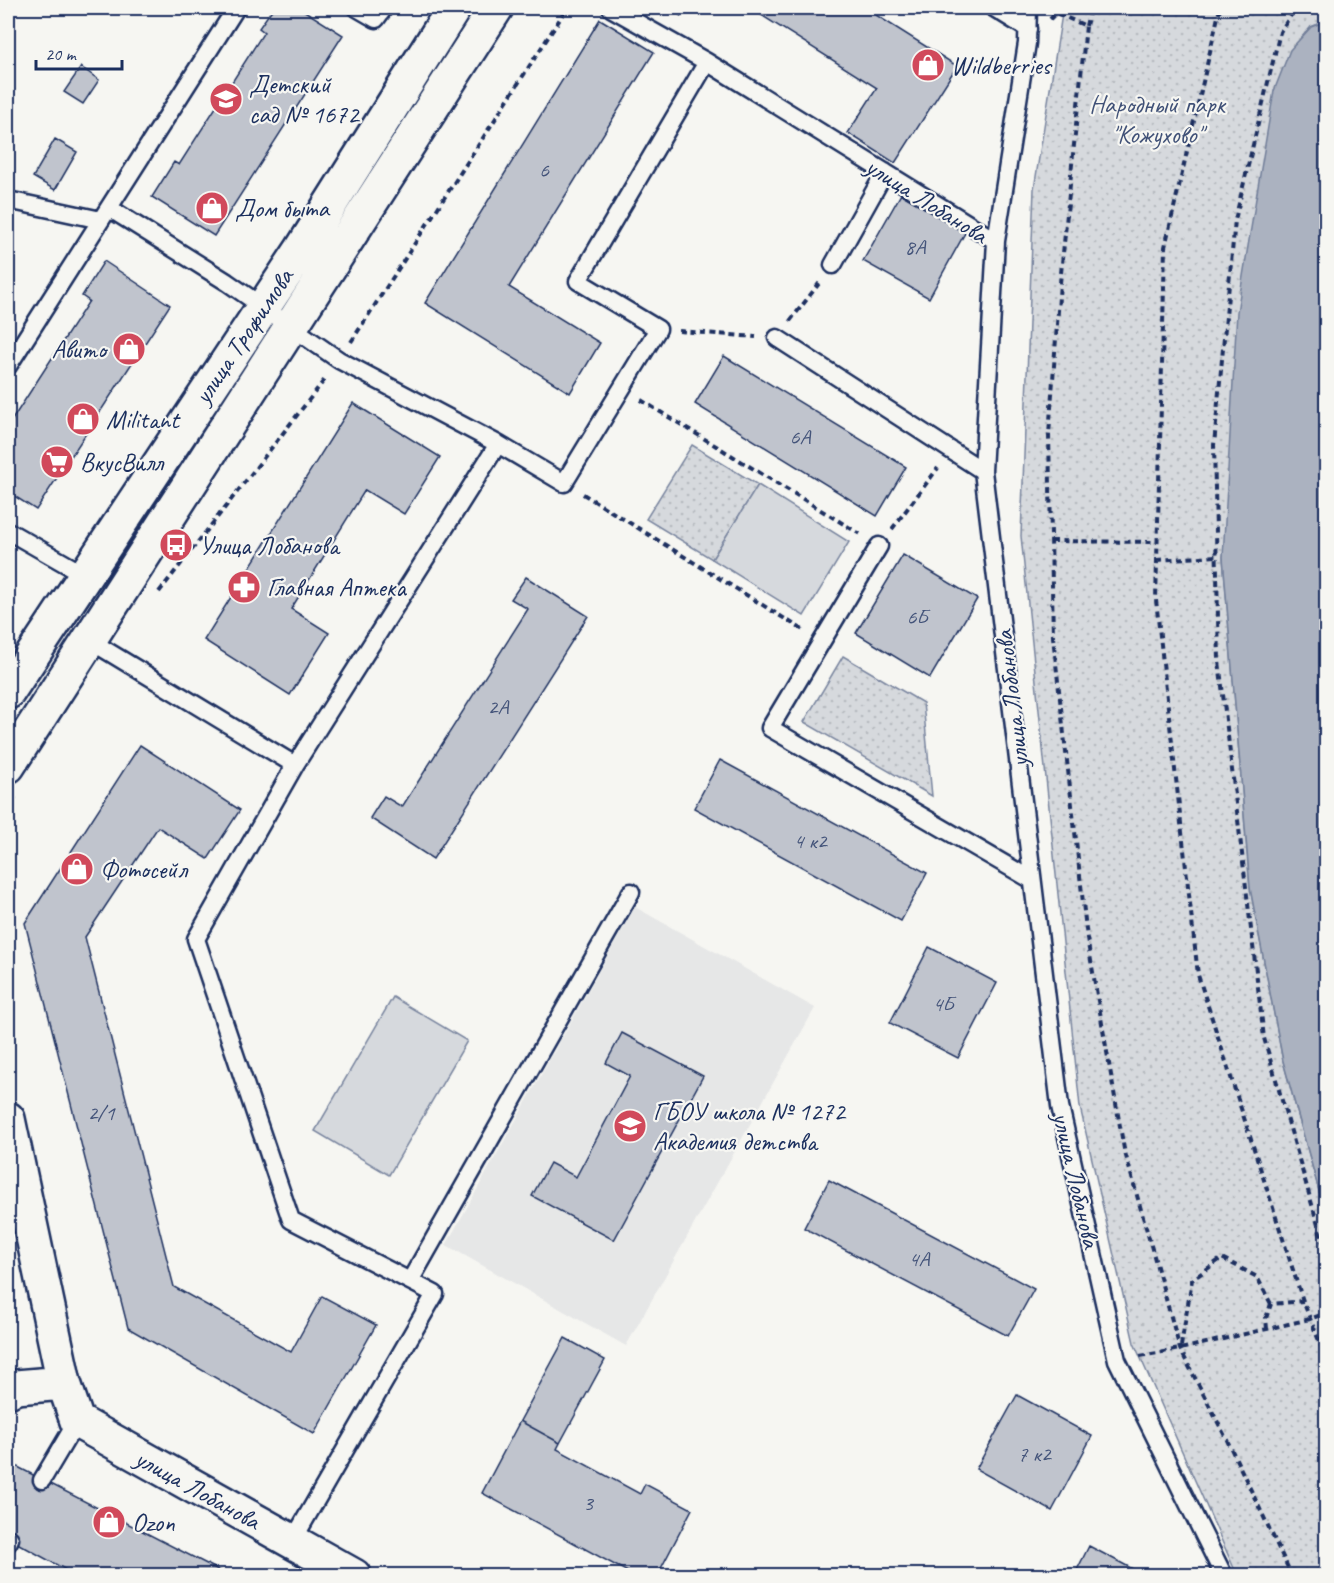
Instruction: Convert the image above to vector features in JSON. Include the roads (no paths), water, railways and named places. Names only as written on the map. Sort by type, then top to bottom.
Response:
[{"type":"main road","name":"улица Трофимова","points":[[8,692],[262,306],[302,249],[454,8]]},
{"type":"main road","name":"улица Трофимова","points":[[14,778],[89,640],[494,8]]},
{"type":"main road","points":[[8,1119],[64,1383],[77,1421]]},
{"type":"main road","points":[[8,1390],[16,1387],[64,1383]]},
{"type":"main road","name":"улица Лобанова","points":[[77,1421],[354,1575]]},
{"type":"lane","points":[[8,366],[236,8]]},
{"type":"lane","points":[[357,8],[376,19],[384,8]]},
{"type":"lane","name":"улица Лобанова","points":[[611,8],[707,62],[996,241],[983,471],[1060,1106],[1117,1360],[1224,1575]]},
{"type":"lane","points":[[994,8],[1028,36]]},
{"type":"lane","points":[[996,241],[1028,36],[1028,8]]},
{"type":"lane","points":[[8,200],[105,214],[262,306],[339,360],[498,444],[564,483],[658,329],[578,281],[707,62]]},
{"type":"lane","points":[[833,265],[885,172]]},
{"type":"lane","points":[[777,338],[983,471]]},
{"type":"lane","points":[[292,1542],[435,1293],[291,1220],[196,939],[295,765],[498,444]]},
{"type":"lane","points":[[8,531],[85,575]]},
{"type":"lane","points":[[879,546],[770,728],[1032,880]]},
{"type":"lane","points":[[89,640],[295,765]]},
{"type":"lane","points":[[410,1281],[631,892]]},
{"type":"lane","points":[[42,1480],[77,1421]]},
{"type":"place","name":"Wildberries","points":[[928,65]]},
{"type":"place","name":"Детский сад № 1672","points":[[226,99]]},
{"type":"place","name":"Дом быта","points":[[212,208]]},
{"type":"place","name":"Авито","points":[[129,349]]},
{"type":"place","name":"Militant","points":[[83,419]]},
{"type":"place","name":"ВкусВилл","points":[[57,462]]},
{"type":"place","name":"Улица Лобанова","points":[[176,545]]},
{"type":"place","name":"Главная Аптека","points":[[244,587]]},
{"type":"place","name":"Фотосейл","points":[[77,869]]},
{"type":"place","name":"ГБОУ школа № 1272 Академия детства","points":[[630,1126]]},
{"type":"place","name":"Ozon","points":[[109,1522]]},
{"type":"park label","name":"Народный парк \"Кожухово\"","points":[[1157,119]]}]
